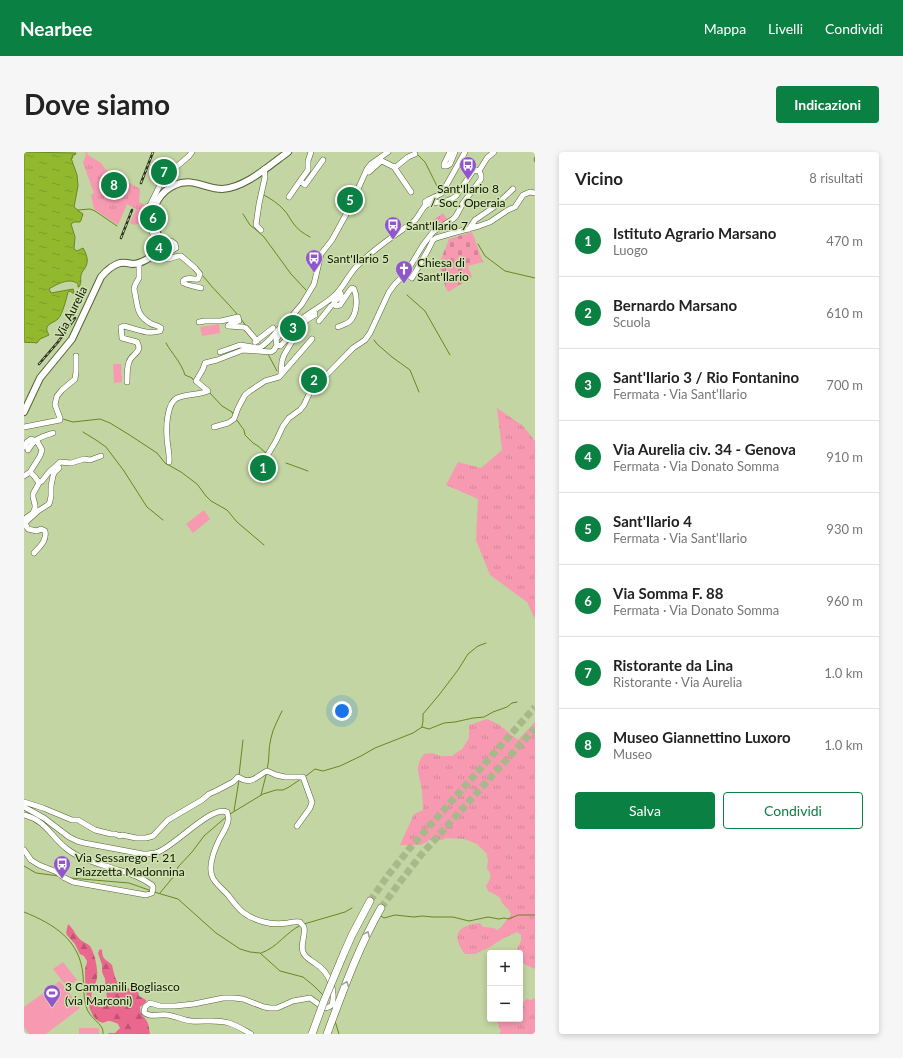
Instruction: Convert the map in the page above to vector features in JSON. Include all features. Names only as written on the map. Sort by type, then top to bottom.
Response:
[{"type":"highway","points":[[312,1034],[344,953],[370,901]]},
{"type":"highway","points":[[327,1034],[355,961],[368,931],[381,908]]},
{"type":"main road","points":[[139,262],[145,260],[154,253],[158,246],[159,241],[153,214],[160,197],[170,188],[189,182],[221,189],[232,187],[247,181],[288,152]]},
{"type":"main road","name":"Via Aurelia","points":[[25,409],[45,370],[67,345],[76,331],[102,275],[116,264],[122,262],[133,264],[139,262]]},
{"type":"street","points":[[192,152],[162,181],[150,205],[147,220],[158,246],[162,248],[166,241],[171,241],[175,244],[176,248],[165,255],[165,258],[168,260],[179,256],[186,260],[200,274],[198,279],[186,278],[183,283],[185,285],[201,288]]},
{"type":"street","points":[[289,197],[308,170],[308,161],[311,152]]},
{"type":"street","points":[[169,462],[166,434],[168,413],[173,402],[178,398],[208,391],[196,381],[205,363],[243,350],[271,352],[274,350],[277,345],[276,340],[314,284],[321,254],[332,240],[346,216],[367,169],[371,164],[388,152]]},
{"type":"street","points":[[450,152],[444,166],[450,164],[455,152]]},
{"type":"street","points":[[277,345],[280,346],[283,344],[301,320],[334,296],[356,267],[402,229],[412,224],[425,206],[425,202],[428,199],[439,196],[442,193],[465,152]]},
{"type":"street","points":[[479,171],[487,158],[494,152]]},
{"type":"street","points":[[394,167],[414,154]]},
{"type":"street","points":[[300,181],[305,185],[323,160]]},
{"type":"street","points":[[367,169],[369,172],[382,161],[394,167],[411,192]]},
{"type":"street","points":[[261,230],[256,225],[265,177],[264,169]]},
{"type":"street","points":[[425,206],[430,203],[452,200],[473,171],[479,171]]},
{"type":"street","points":[[267,456],[283,426],[289,418],[304,406],[310,392],[354,348],[365,340],[370,333],[389,292],[406,273],[434,232],[456,216],[463,203],[481,179],[479,171]]},
{"type":"street","points":[[469,229],[475,220],[494,207],[513,189]]},
{"type":"street","points":[[406,273],[412,278],[433,240],[436,238],[452,232],[469,229],[490,222],[515,207],[523,195],[530,192],[535,193]]},
{"type":"street","points":[[127,382],[129,362],[139,347],[137,342],[122,338],[121,327],[124,326],[148,333],[155,333],[160,331],[161,328],[151,324],[139,314],[134,289],[139,278],[139,262]]},
{"type":"street","points":[[414,262],[418,267]]},
{"type":"street","points":[[334,304],[336,306],[340,306],[350,290],[352,288],[354,289],[356,303],[353,316],[348,322],[338,327]]},
{"type":"street","points":[[319,321],[334,304],[334,302],[341,296],[338,292]]},
{"type":"street","points":[[281,373],[284,355],[303,323],[315,315],[314,311]]},
{"type":"street","points":[[199,322],[221,321],[238,317],[239,321],[228,326],[246,328],[257,341]]},
{"type":"street","points":[[220,352],[240,345],[259,348],[262,347],[281,327],[284,328]]},
{"type":"street","points":[[249,346],[273,328]]},
{"type":"street","points":[[214,427],[228,423],[234,419],[244,395],[265,382],[279,377],[312,339]]},
{"type":"street","points":[[24,427],[60,420],[55,405],[57,396],[74,378],[76,372],[76,356]]},
{"type":"street","points":[[26,449],[40,437],[53,433]]},
{"type":"street","points":[[24,476],[30,472],[42,450],[36,440]]},
{"type":"street","points":[[34,553],[44,542],[46,531],[41,529],[37,531],[28,529],[25,524],[26,518],[33,513],[35,508],[32,497],[39,483],[60,462],[72,463],[84,459],[90,460],[101,456]]},
{"type":"street","points":[[25,524],[50,501],[54,473],[59,468],[57,466]]},
{"type":"street","points":[[30,472],[39,483]]},
{"type":"street","points":[[24,802],[72,820],[78,820],[95,830],[120,836],[146,838],[153,836],[168,820],[202,800],[208,794],[216,792],[233,782],[238,777],[243,780],[248,780],[258,777],[267,770],[276,775],[285,777],[303,777],[312,802],[310,808],[297,826]]},
{"type":"street","points":[[24,807],[44,818],[77,841],[143,854],[158,852],[167,847],[191,828],[217,812],[223,811],[228,815],[229,820],[215,848],[211,865],[211,874],[214,881],[245,915],[266,923],[277,924],[295,921],[300,922],[304,927],[302,951],[305,956],[325,971],[332,989],[332,1005],[326,1008],[322,1007],[310,998],[294,1001],[277,1008],[270,1008],[243,999],[223,998],[175,1006],[150,1004],[146,1005],[144,1008],[144,1013],[149,1015],[168,1015],[190,1021],[217,1021],[228,1023],[251,1034]]},
{"type":"street","points":[[24,815],[36,819],[43,824],[57,841],[78,856],[143,880],[152,885],[152,891],[146,895],[114,888],[73,882],[57,872],[31,860],[24,850]]},
{"type":"green space","points":[[85,152],[101,163],[105,169],[140,189],[139,202],[147,206],[144,222],[134,225],[130,223],[136,209],[127,204],[118,225],[94,209],[91,195],[94,193],[83,163],[86,154]]},
{"type":"green space","points":[[443,213],[448,220],[433,230],[428,224]]},
{"type":"green space","points":[[472,232],[483,262],[468,266],[472,277],[448,292],[441,275],[440,266],[449,239]]},
{"type":"green space","points":[[219,324],[220,333],[202,336],[200,327]]},
{"type":"green space","points":[[113,364],[121,364],[122,382],[114,383]]},
{"type":"green space","points":[[497,408],[523,426],[535,441],[535,619],[527,602],[490,575],[476,540],[478,499],[446,485],[458,462],[481,468],[502,450]]},
{"type":"green space","points":[[204,510],[210,519],[193,533],[186,524]]},
{"type":"green space","points":[[487,719],[498,724],[518,740],[535,722],[535,969],[523,963],[523,950],[516,950],[521,941],[521,935],[517,932],[475,954],[465,954],[460,947],[457,936],[466,926],[480,923],[483,927],[498,930],[511,915],[500,898],[488,891],[486,886],[490,879],[490,875],[487,869],[487,854],[477,844],[464,839],[446,838],[442,840],[430,840],[421,845],[400,845],[414,814],[423,810],[422,791],[418,772],[421,759],[424,754],[432,753],[441,756],[452,756],[462,749],[469,738],[469,725]]},
{"type":"green space","points":[[68,924],[80,939],[90,946],[95,958],[97,975],[91,997],[92,1000],[100,1007],[103,1007],[107,999],[105,979],[98,953],[100,949],[102,950],[104,958],[112,965],[116,979],[120,985],[137,991],[139,996],[146,1000],[140,1009],[148,1023],[150,1034],[108,1034],[115,1033],[120,1028],[118,1024],[110,1021],[101,1023],[95,1019],[87,999],[85,970],[87,961],[84,956],[80,954],[75,944],[67,935]]},
{"type":"green space","points":[[63,962],[77,980],[67,987],[53,969]]},
{"type":"green space","name":"3 Campanili Bogliasco (via Marconi)","points":[[60,981],[80,1008],[46,1034],[29,1034],[24,1027],[24,1007]]},
{"type":"green space","points":[[535,998],[535,1034],[499,1034],[501,1031],[497,1022],[523,1022],[523,1002],[527,999],[531,1000]]},
{"type":"green space","points":[[79,1028],[99,1028],[99,1034],[79,1034]]},
{"type":"water","points":[[24,152],[76,153],[75,155],[72,155],[73,158],[71,158],[77,175],[78,186],[74,207],[83,214],[80,222],[74,222],[71,224],[75,237],[74,249],[77,251],[83,248],[87,259],[87,264],[81,275],[79,287],[75,282],[67,281],[49,289],[51,293],[73,289],[74,294],[70,291],[68,292],[60,316],[47,327],[49,335],[40,339],[37,343],[24,342]]},
{"type":"waterway","points":[[417,154],[425,162],[440,192]]},
{"type":"waterway","points":[[535,157],[535,162]]},
{"type":"waterway","points":[[264,195],[280,206],[287,213],[296,227],[310,237]]},
{"type":"waterway","points":[[78,210],[90,209],[95,211],[117,226]]},
{"type":"waterway","points":[[243,214],[250,225],[264,237],[291,274],[306,290]]},
{"type":"waterway","points":[[478,244],[485,256],[505,271],[535,278]]},
{"type":"waterway","points":[[203,276],[238,315]]},
{"type":"waterway","points":[[407,295],[425,311],[450,355]]},
{"type":"waterway","points":[[241,319],[246,326]]},
{"type":"waterway","points":[[374,340],[392,357],[410,370],[419,392]]},
{"type":"waterway","points":[[166,343],[179,362],[185,375],[192,378],[194,381]]},
{"type":"waterway","points":[[268,354],[277,371]]},
{"type":"waterway","points":[[209,392],[222,406],[233,414]]},
{"type":"waterway","points":[[63,419],[73,422],[100,419],[128,434],[157,453],[165,463],[181,472],[197,484],[211,501],[227,510],[237,522],[264,545]]},
{"type":"waterway","points":[[236,419],[244,430],[245,435],[266,453]]},
{"type":"waterway","points":[[83,432],[106,447],[124,471],[147,507],[163,520]]},
{"type":"waterway","points":[[286,463],[308,471]]},
{"type":"waterway","points":[[422,727],[423,714],[458,670],[468,654],[478,646],[486,643]]},
{"type":"waterway","points":[[306,776],[315,769],[323,771],[340,766],[375,748],[413,733],[422,727],[429,729],[444,723],[484,717],[517,702]]},
{"type":"waterway","points":[[267,770],[272,734],[282,711]]},
{"type":"waterway","points":[[239,775],[243,740]]},
{"type":"waterway","points":[[261,795],[266,775]]},
{"type":"waterway","points":[[230,814],[263,794],[276,790],[283,790],[301,779]]},
{"type":"waterway","points":[[234,811],[239,780]]},
{"type":"waterway","points":[[160,893],[174,876],[178,867],[204,836],[226,817]]},
{"type":"waterway","points":[[24,866],[36,873],[59,876]]},
{"type":"waterway","points":[[70,878],[129,883],[149,890]]},
{"type":"waterway","points":[[154,892],[178,899],[216,933],[240,949],[260,953],[280,971],[303,977],[323,995]]},
{"type":"waterway","points":[[304,924],[345,912],[352,908]]},
{"type":"waterway","points":[[24,912],[55,928],[64,935],[77,952],[81,963],[84,996],[87,1009],[102,1028],[103,1034]]},
{"type":"waterway","points":[[381,916],[384,918],[395,915],[414,917],[453,917],[469,921],[488,917],[509,919],[518,915],[535,915]]},
{"type":"waterway","points":[[261,953],[272,948],[301,925]]},
{"type":"waterway","points":[[335,1021],[339,1034]]},
{"type":"tunnel","points":[[370,901],[410,848],[535,707]]},
{"type":"tunnel","points":[[381,908],[421,855],[535,728]]},
{"type":"railway","points":[[141,183],[153,152]]},
{"type":"railway","points":[[121,238],[132,210]]},
{"type":"railway","points":[[39,364],[58,342],[75,318]]},
{"type":"place","name":"Ristorante da Lina","points":[[164,172]]},
{"type":"place","name":"Sant'Ilario 8 / Soc. Operaia","points":[[468,180]]},
{"type":"place","name":"Museo Giannettino Luxoro","points":[[114,185]]},
{"type":"place","name":"Sant'Ilario 4","points":[[350,200]]},
{"type":"place","name":"Via Somma F. 88","points":[[153,218]]},
{"type":"place","name":"Sant'Ilario 7","points":[[393,240]]},
{"type":"place","name":"Via Aurelia civ. 34 - Genova","points":[[159,248]]},
{"type":"place","name":"Sant'Ilario 5","points":[[314,273]]},
{"type":"place","name":"Chiesa di Sant'Ilario","points":[[404,284]]},
{"type":"place","name":"Sant'Ilario 3 / Rio Fontanino","points":[[293,328]]},
{"type":"place","name":"Bernardo Marsano","points":[[314,380]]},
{"type":"place","name":"Istituto Agrario Marsano","points":[[263,468]]},
{"type":"place","name":"Via Sessarego F. 21 Piazzetta Madonnina","points":[[62,879]]},
{"type":"place","name":"3 Campanili Bogliasco (via Marconi)","points":[[52,1008]]}]
